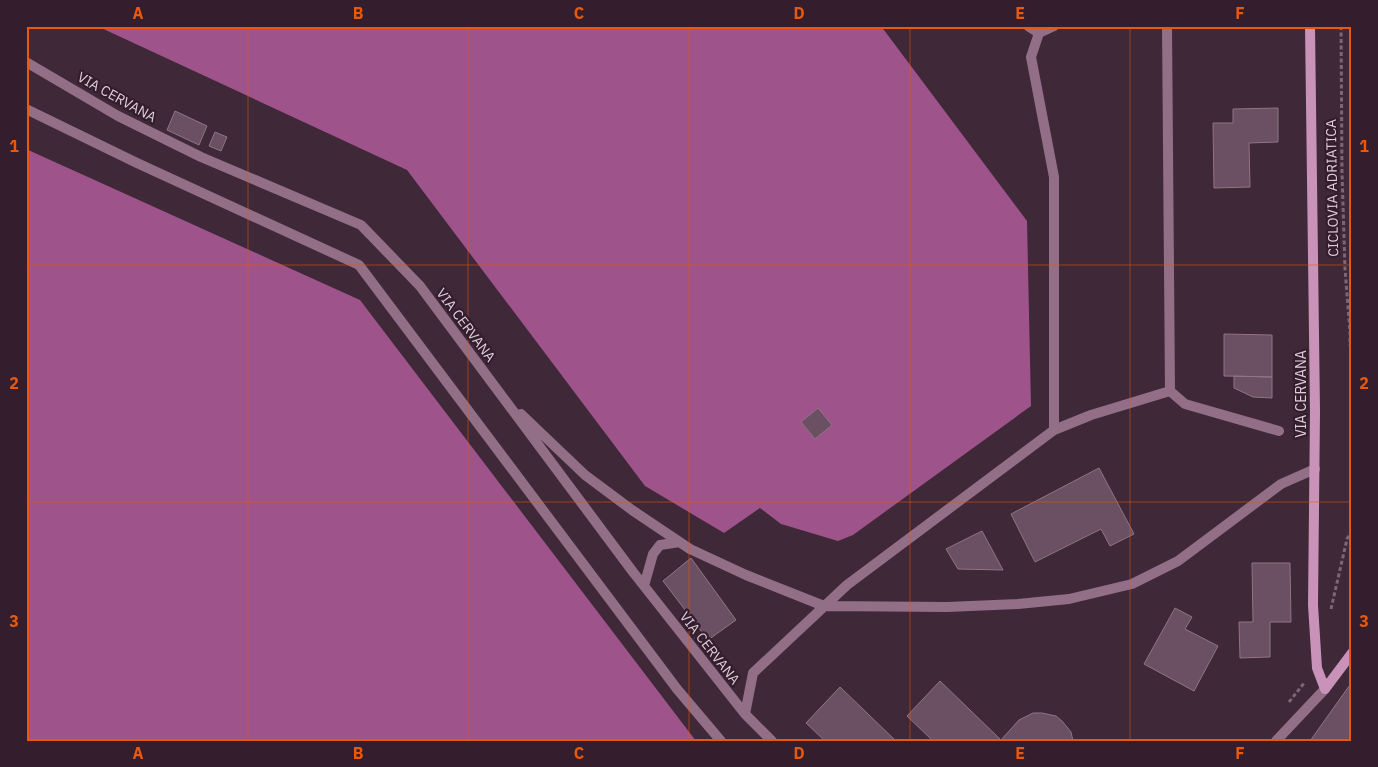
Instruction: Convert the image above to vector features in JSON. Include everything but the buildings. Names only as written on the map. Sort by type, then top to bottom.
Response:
[{"type":"street","name":"VIA CERVANA","points":[[1310,26],[1315,383],[1312,605],[1317,668],[1325,689]]},
{"type":"street","points":[[1325,689],[1352,653]]},
{"type":"lane","points":[[1028,26],[1039,33]]},
{"type":"lane","points":[[1054,26],[1039,33],[1031,57],[1054,177],[1054,430]]},
{"type":"lane","points":[[1167,26],[1170,391],[1185,404],[1279,431]]},
{"type":"lane","name":"VIA CERVANA","points":[[26,62],[118,116],[201,157],[362,225],[420,286],[644,586],[745,714],[772,741]]},
{"type":"lane","points":[[26,110],[359,265],[677,689],[721,741]]},
{"type":"lane","points":[[745,714],[752,673],[847,585],[1054,430],[1091,415],[1170,391]]},
{"type":"lane","points":[[501,394],[585,475],[632,510],[690,549],[746,575],[824,606],[947,607],[1018,604],[1070,600],[1132,584],[1178,561],[1281,484],[1315,469]]},
{"type":"lane","points":[[644,586],[656,549],[660,545],[680,542]]},
{"type":"lane","points":[[1276,741],[1325,689]]},
{"type":"path","name":"CICLOVIA ADRIATICA","points":[[1341,26],[1345,269],[1350,345],[1352,348]]},
{"type":"shaded area","points":[[97,26],[881,26],[1027,221],[1031,406],[853,535],[838,541],[781,524],[760,508],[724,533],[645,486],[407,170]]},
{"type":"shaded area","points":[[26,149],[360,300],[696,741],[26,741]]}]
